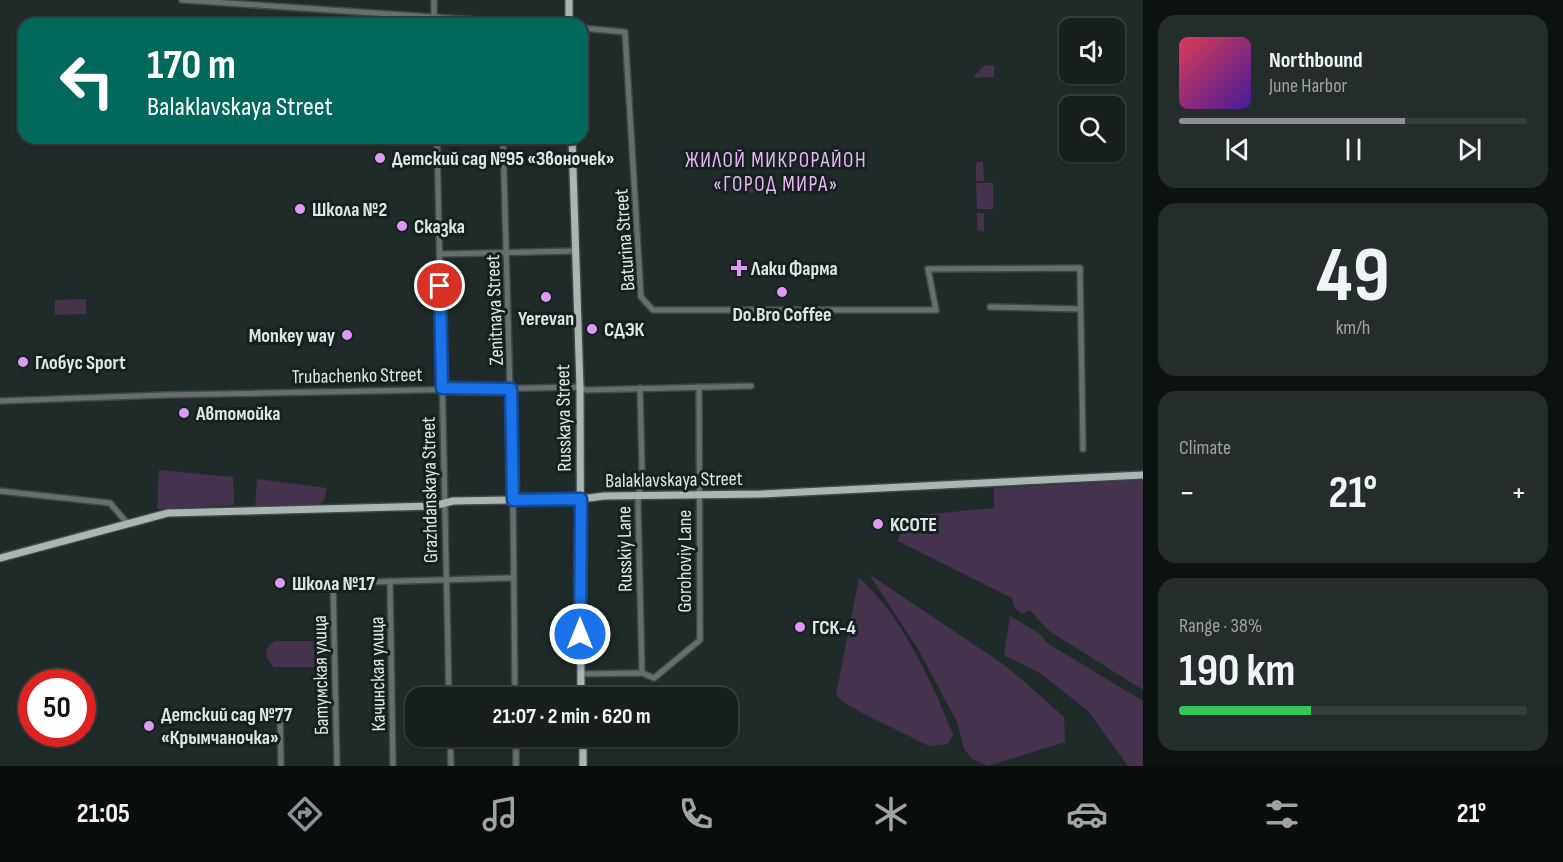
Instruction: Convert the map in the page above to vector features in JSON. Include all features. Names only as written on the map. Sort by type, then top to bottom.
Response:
[{"type":"main road","points":[[569,0],[569,18]]},
{"type":"main road","name":"Russkaya Street","points":[[572,144],[580,387],[581,687]]},
{"type":"main road","name":"Balaklavskaya Street","points":[[0,558],[168,513],[433,506],[453,501],[916,488],[1143,475]]},
{"type":"main road","points":[[583,747],[583,766]]},
{"type":"street","points":[[185,0],[265,3],[406,18]]},
{"type":"street","points":[[434,0],[434,18]]},
{"type":"street","name":"Baturina Street","points":[[588,29],[625,32],[641,297],[653,310],[936,310],[928,268],[1080,268],[1080,309]]},
{"type":"street","name":"Grazhdanskaya Street","points":[[437,144],[449,687]]},
{"type":"street","name":"Zenitnaya Street","points":[[503,144],[511,389],[515,687]]},
{"type":"street","points":[[439,254],[575,251]]},
{"type":"street","points":[[990,308],[1080,309],[1083,449]]},
{"type":"street","name":"Trubachenko Street","points":[[0,401],[442,388],[580,387],[586,390],[751,386]]},
{"type":"street","name":"Gorohoviy Lane","points":[[642,673],[654,678],[700,640],[699,387]]},
{"type":"street","name":"Russkiy Lane","points":[[640,388],[642,470],[638,496],[642,673]]},
{"type":"street","points":[[0,491],[110,503],[127,523]]},
{"type":"street","points":[[390,581],[514,578]]},
{"type":"street","name":"Батумская улица","points":[[337,766],[333,583],[390,581]]},
{"type":"street","name":"Качинская улица","points":[[390,581],[393,766]]},
{"type":"street","points":[[580,674],[642,673]]},
{"type":"street","points":[[280,709],[281,766]]},
{"type":"street","points":[[450,747],[451,766]]},
{"type":"street","points":[[516,747],[516,766]]},
{"type":"shaded area","points":[[985,65],[994,66],[994,77],[975,78],[974,76]]},
{"type":"shaded area","points":[[978,162],[983,162],[984,181],[976,181]]},
{"type":"shaded area","points":[[751,175],[757,178],[760,184],[757,190],[751,193],[745,190],[742,184],[745,178]]},
{"type":"shaded area","points":[[976,183],[993,183],[993,209],[977,209]]},
{"type":"shaded area","points":[[977,213],[984,213],[984,232],[977,230]]},
{"type":"shaded area","points":[[86,299],[86,314],[55,315],[55,300]]},
{"type":"shaded area","points":[[159,470],[233,477],[234,505],[157,509]]},
{"type":"shaded area","points":[[257,479],[327,488],[324,501],[318,505],[255,507]]},
{"type":"shaded area","points":[[1143,480],[1143,690],[1049,631],[1030,610],[1022,614],[1015,608],[1012,598],[898,541],[901,529],[920,528],[920,515],[994,508],[994,488]]},
{"type":"shaded area","points":[[869,574],[1003,664],[1027,684],[1064,717],[1065,742],[988,766],[972,759],[964,749],[957,722],[919,651]]},
{"type":"shaded area","points":[[859,578],[888,610],[926,673],[953,735],[948,744],[929,746],[862,713],[836,695]]},
{"type":"shaded area","points":[[1010,616],[1040,634],[1047,643],[1143,701],[1143,766],[1128,766],[1088,711],[1040,673],[1004,655]]},
{"type":"shaded area","points":[[275,641],[320,641],[328,652],[328,658],[318,667],[274,667],[266,653],[268,647]]},
{"type":"place","name":"Детский сад №95 «Звоночек»","points":[[380,158]]},
{"type":"place","name":"Школа №2","points":[[300,209]]},
{"type":"place","name":"Сказка","points":[[402,226]]},
{"type":"place","name":"Лаки Фарма","points":[[739,268]]},
{"type":"place","name":"Do.Bro Coffee","points":[[782,292]]},
{"type":"place","name":"Yerevan","points":[[546,297]]},
{"type":"place","name":"СДЭК","points":[[592,329]]},
{"type":"place","name":"Monkey way","points":[[347,335]]},
{"type":"place","name":"Глобус Sport","points":[[23,362]]},
{"type":"place","name":"Автомойка","points":[[184,413]]},
{"type":"place","name":"KCOTE","points":[[878,524]]},
{"type":"place","name":"Школа №17","points":[[280,583]]},
{"type":"place","name":"ГСК-4","points":[[800,627]]},
{"type":"place","name":"Детский сад №77 «Крымчаночка»","points":[[149,726]]},
{"type":"district","name":"ЖИЛОЙ МИКРОРАЙОН «ГОРОД МИРА»","points":[[776,172]]},
{"type":"route","points":[[440,286],[442,388],[511,389],[513,500],[581,499],[580,634]]}]
